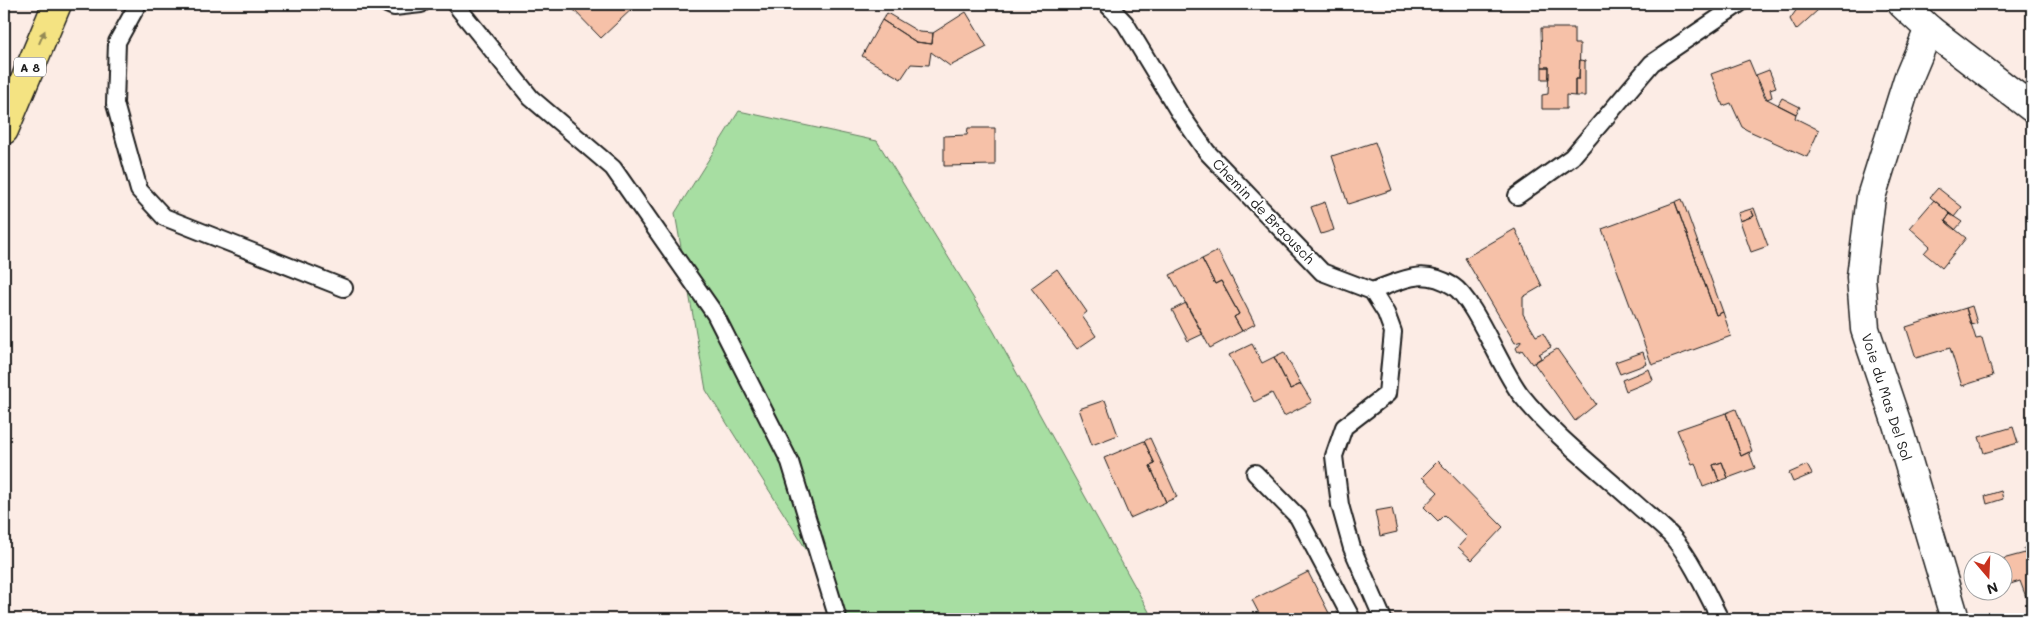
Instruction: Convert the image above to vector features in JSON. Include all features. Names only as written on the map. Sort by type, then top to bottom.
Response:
[{"type":"highway","name":"A 8","points":[[4,130],[57,4]]},
{"type":"street","points":[[1902,4],[1929,29],[2032,108]]},
{"type":"street","name":"Voie du Mas Del Sol","points":[[1929,29],[1908,79],[1872,197],[1861,276],[1865,329],[1897,424],[1954,619]]},
{"type":"lane","points":[[138,4],[117,42],[115,104],[139,190],[164,216],[344,288]]},
{"type":"lane","points":[[387,4],[394,8],[421,4]]},
{"type":"lane","points":[[455,4],[531,98],[613,168],[715,314],[790,462],[838,619]]},
{"type":"lane","name":"Chemin de Braousch","points":[[1107,4],[1125,24],[1179,112],[1207,152],[1322,272],[1372,291]]},
{"type":"lane","points":[[1517,196],[1572,157],[1652,63],[1739,4]]},
{"type":"lane","points":[[1383,619],[1352,548],[1340,505],[1334,456],[1344,427],[1387,394],[1393,332],[1386,313],[1372,291],[1415,276],[1435,277],[1456,288],[1469,303],[1499,360],[1521,394],[1550,426],[1675,539],[1696,572],[1720,619]]},
{"type":"lane","points":[[1255,473],[1298,517],[1352,619]]},
{"type":"green space","points":[[739,111],[877,141],[993,330],[1153,619],[850,619],[706,390],[675,213]]},
{"type":"building","points":[[568,4],[633,4],[635,6],[601,38]]},
{"type":"building","points":[[1816,4],[1818,10],[1796,30],[1790,19],[1800,5]]},
{"type":"building","points":[[966,12],[987,47],[950,66],[931,52],[929,65],[911,64],[901,79],[862,56],[882,20],[916,42],[932,44],[933,33]]},
{"type":"building","points":[[887,13],[919,32],[933,33],[932,44],[916,42],[882,20]]},
{"type":"building","points":[[1541,28],[1574,28],[1574,44],[1580,44],[1579,79],[1575,79],[1575,96],[1566,95],[1566,109],[1542,109],[1542,95],[1548,94],[1549,67],[1542,67]]},
{"type":"building","points":[[1580,60],[1585,61],[1585,96],[1575,96],[1575,79],[1579,79]]},
{"type":"building","points":[[1749,60],[1765,98],[1796,114],[1795,118],[1819,130],[1807,157],[1742,127],[1731,103],[1723,106],[1711,74]]},
{"type":"building","points":[[1542,67],[1549,67],[1549,79],[1542,79]]},
{"type":"building","points":[[1769,70],[1776,87],[1770,89],[1772,97],[1767,99],[1756,75]]},
{"type":"building","points":[[1782,98],[1800,107],[1796,114],[1778,105]]},
{"type":"building","points":[[968,128],[995,128],[995,165],[944,166],[944,136],[967,135]]},
{"type":"building","points":[[1375,142],[1392,190],[1348,204],[1332,156]]},
{"type":"building","points":[[1938,188],[1962,207],[1954,217],[1930,197]]},
{"type":"building","points":[[1682,199],[1723,312],[1716,315],[1675,202]]},
{"type":"building","points":[[1934,200],[1950,214],[1945,221],[1966,238],[1942,268],[1924,253],[1930,246],[1910,228]]},
{"type":"building","points":[[1325,202],[1334,230],[1321,234],[1311,207]]},
{"type":"building","points":[[1675,202],[1716,315],[1723,312],[1731,336],[1652,365],[1602,229]]},
{"type":"building","points":[[1754,208],[1768,246],[1751,252],[1740,221],[1754,216],[1751,209]]},
{"type":"building","points":[[1751,209],[1754,216],[1740,221],[1738,213]]},
{"type":"building","points":[[1950,214],[1962,222],[1955,230],[1945,221]]},
{"type":"building","points":[[1515,229],[1542,286],[1523,297],[1523,314],[1536,336],[1543,333],[1551,347],[1539,354],[1541,358],[1532,364],[1522,350],[1518,352],[1516,348],[1522,341],[1515,343],[1465,258]]},
{"type":"building","points":[[1218,251],[1255,324],[1242,331],[1234,317],[1239,314],[1221,281],[1215,284],[1202,259]]},
{"type":"building","points":[[1202,259],[1215,284],[1221,281],[1239,314],[1234,317],[1242,331],[1210,348],[1170,275]]},
{"type":"building","points":[[1057,269],[1087,312],[1082,316],[1096,336],[1077,349],[1031,288]]},
{"type":"building","points":[[1186,303],[1203,334],[1188,341],[1172,310]]},
{"type":"building","points":[[1972,306],[1977,323],[1971,325],[1966,308]]},
{"type":"building","points":[[1966,308],[1976,339],[1982,338],[1993,376],[1962,386],[1950,348],[1916,358],[1906,327]]},
{"type":"building","points":[[1252,344],[1262,363],[1274,357],[1290,389],[1301,384],[1312,402],[1284,416],[1272,393],[1254,402],[1229,355]]},
{"type":"building","points":[[1557,349],[1596,404],[1575,421],[1534,363]]},
{"type":"building","points":[[1284,352],[1301,384],[1290,389],[1274,357]]},
{"type":"building","points":[[1643,352],[1647,364],[1620,374],[1615,362]]},
{"type":"building","points":[[1649,369],[1653,380],[1626,391],[1622,380]]},
{"type":"building","points":[[1105,400],[1118,435],[1092,445],[1079,409]]},
{"type":"building","points":[[1736,409],[1752,451],[1741,456],[1726,413]]},
{"type":"building","points":[[1726,413],[1741,456],[1749,452],[1755,468],[1728,478],[1722,462],[1713,465],[1719,481],[1703,487],[1695,463],[1692,464],[1677,430]]},
{"type":"building","points":[[2013,427],[2018,443],[1984,453],[1979,437]]},
{"type":"building","points":[[1150,438],[1177,497],[1166,502],[1150,466],[1155,464],[1144,441]]},
{"type":"building","points":[[1144,441],[1155,464],[1150,466],[1166,502],[1130,518],[1104,458]]},
{"type":"building","points":[[1438,461],[1503,527],[1472,560],[1458,547],[1467,537],[1444,515],[1438,521],[1424,507],[1438,492],[1422,477]]},
{"type":"building","points":[[1722,462],[1728,478],[1719,481],[1713,465]]},
{"type":"building","points":[[1807,465],[1812,474],[1793,482],[1789,473]]},
{"type":"building","points":[[2001,491],[2003,499],[1987,504],[1985,496]]},
{"type":"building","points":[[1392,508],[1397,532],[1380,536],[1375,511]]},
{"type":"building","points":[[2032,545],[2032,595],[2026,597],[2020,581],[2014,583],[2014,556],[2025,553],[2024,548]]},
{"type":"building","points":[[1308,572],[1332,619],[1262,619],[1252,600]]}]
